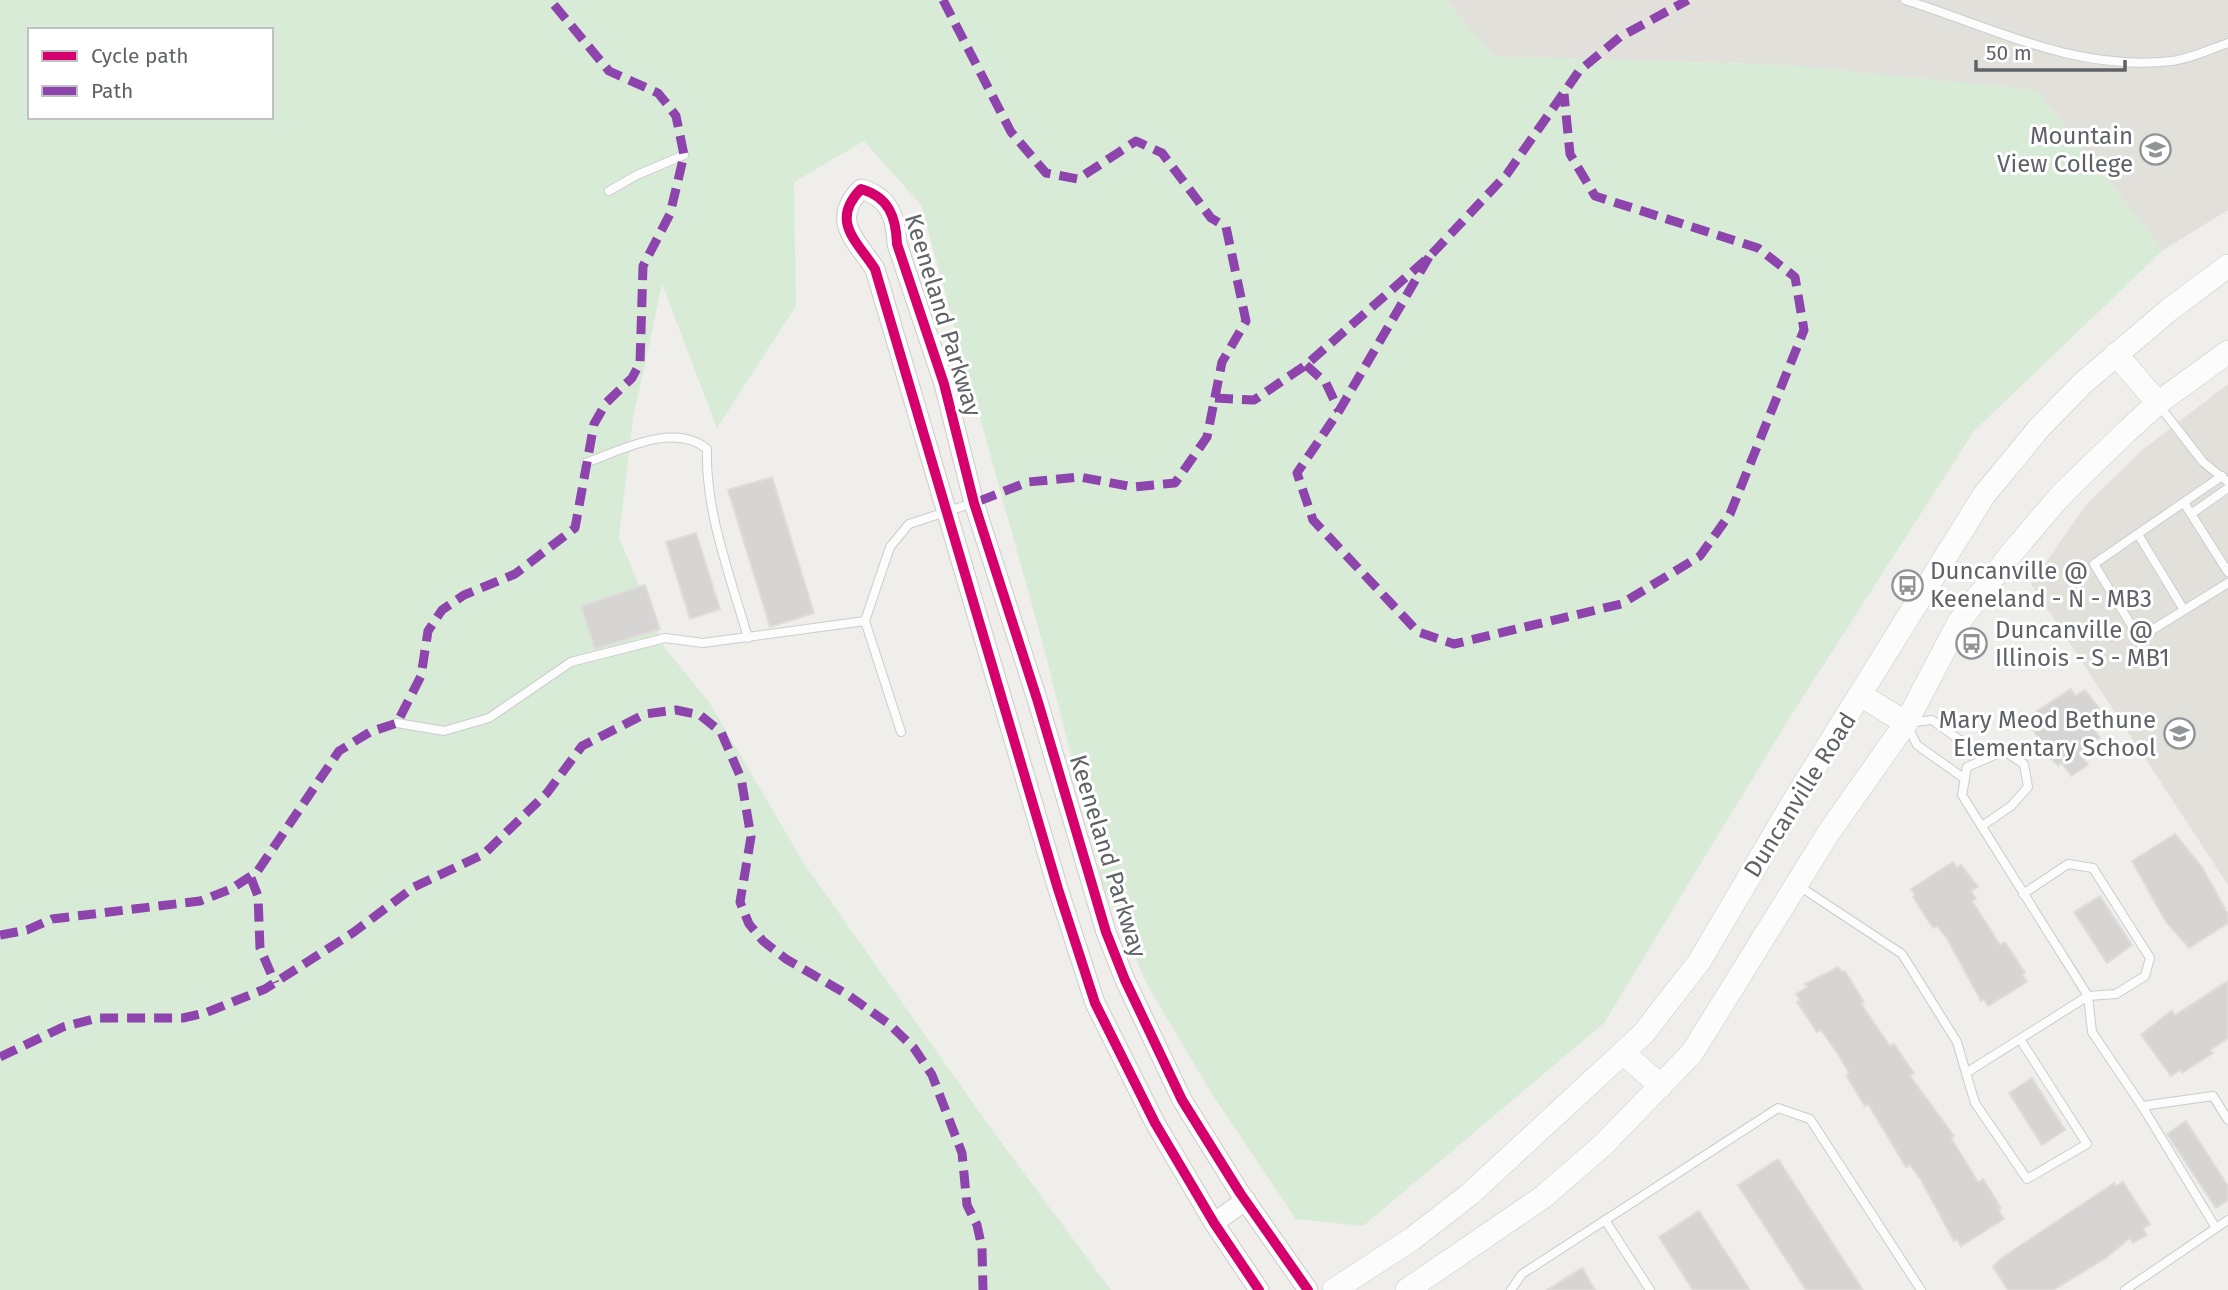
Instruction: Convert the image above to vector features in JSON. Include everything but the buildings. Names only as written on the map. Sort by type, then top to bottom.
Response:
[{"type":"main road","name":"Duncanville Road","points":[[1334,1290],[1412,1239],[1470,1194],[1643,1034],[1699,962],[1795,799],[1862,696],[1946,553],[1984,495],[2040,428],[2116,354],[2228,266]]},
{"type":"main road","name":"Duncanville Road","points":[[1410,1289],[1543,1197],[1603,1145],[1692,1053],[1829,832],[1906,723],[1959,622],[2010,555],[2061,495],[2158,403],[2228,352]]},
{"type":"main road","points":[[2116,354],[2158,403]]},
{"type":"main road","points":[[1862,696],[1906,723]]},
{"type":"main road","points":[[1623,1053],[1661,1086]]},
{"type":"street","name":"Keeneland Parkway","points":[[1259,1290],[1214,1223],[1155,1123],[1095,1003],[1058,889],[875,270],[848,231],[845,219],[850,201],[861,189],[879,196],[896,222],[897,244],[944,384],[974,503],[1038,702],[1106,932],[1150,1038],[1182,1100],[1308,1290]]},
{"type":"street","points":[[1214,1223],[1246,1200]]},
{"type":"lane","points":[[1905,0],[2058,53],[2109,63],[2175,61],[2228,43]]},
{"type":"lane","points":[[609,191],[637,174],[684,155]]},
{"type":"lane","points":[[2158,403],[2203,462],[2225,479],[2184,503],[2094,564],[2139,638],[2228,583]]},
{"type":"lane","points":[[585,463],[648,441],[679,437],[698,442],[707,449],[706,468],[719,536],[748,638]]},
{"type":"lane","points":[[2191,514],[2228,488]]},
{"type":"lane","points":[[901,732],[865,621],[890,547],[909,524],[974,503]]},
{"type":"lane","points":[[2184,503],[2228,572]]},
{"type":"lane","points":[[2138,536],[2184,610]]},
{"type":"lane","points":[[397,723],[444,731],[489,718],[571,662],[665,638],[703,643],[865,621]]},
{"type":"lane","points":[[1965,779],[1916,745],[1906,723],[1932,720],[1986,759]]},
{"type":"lane","points":[[1982,826],[2011,806],[2028,787],[2024,764],[2004,751],[1967,767],[1962,795],[2088,996],[2092,1032],[2142,1106],[2216,1228]]},
{"type":"lane","points":[[1966,1073],[2088,996],[2116,994],[2146,976],[2150,958],[2093,868],[2068,864],[2023,894]]},
{"type":"lane","points":[[1797,885],[1902,954],[1956,1042],[1975,1103],[2027,1179],[2087,1144],[2020,1039]]},
{"type":"lane","points":[[2142,1106],[2213,1096],[2228,1119]]},
{"type":"lane","points":[[1511,1290],[1522,1274],[1778,1108],[1810,1119],[1921,1290]]},
{"type":"lane","points":[[1605,1220],[1650,1290]]},
{"type":"lane","points":[[2125,1290],[2228,1220]]},
{"type":"shaded area","name":"Mountain View College","points":[[1446,0],[2228,0],[2228,210],[2163,250],[2036,90],[1786,65],[1493,56]]},
{"type":"shaded area","name":"Mary Meod Bethune Elementary School","points":[[2228,384],[2228,885],[2031,584],[2086,505],[2141,451]]},
{"type":"green space","points":[[0,0],[1446,0],[1493,56],[1786,65],[2036,90],[2163,250],[1974,431],[1788,720],[1604,1023],[1363,1226],[1296,1219],[1210,1091],[1147,984],[1104,887],[1045,652],[921,205],[864,141],[794,182],[796,306],[717,428],[662,284],[633,419],[619,537],[664,647],[709,702],[805,865],[992,1130],[1111,1290],[0,1290]]},
{"type":"marked path","points":[[0,935],[27,930],[52,919],[200,901],[231,889],[257,872],[339,751],[370,732],[397,723],[421,676],[428,631],[442,610],[464,595],[515,574],[575,528],[594,424],[606,403],[632,378],[640,363],[643,266],[670,214],[684,155],[676,116],[658,93],[609,71],[550,0]]},
{"type":"marked path","points":[[943,0],[1011,132],[1046,173],[1078,179],[1136,141],[1162,153],[1211,218],[1226,227],[1246,321],[1222,362],[1207,437],[1175,483],[1133,487],[1080,477],[1028,482],[974,503]]},
{"type":"marked path","points":[[1215,398],[1254,400],[1306,365],[1429,257],[1507,174],[1579,71],[1620,37],[1688,0]]},
{"type":"marked path","points":[[1429,257],[1339,411],[1297,473],[1313,520],[1418,632],[1454,644],[1621,604],[1700,556],[1730,514],[1804,330],[1795,277],[1758,248],[1595,196],[1570,154],[1564,94]]},
{"type":"marked path","points":[[1306,365],[1326,383],[1339,411]]},
{"type":"marked path","points":[[0,1057],[63,1027],[98,1018],[183,1018],[205,1013],[265,989],[354,932],[414,887],[484,854],[547,793],[582,746],[645,714],[676,710],[700,715],[721,732],[741,778],[751,837],[740,902],[749,924],[763,941],[786,959],[848,995],[889,1024],[914,1048],[932,1075],[962,1153],[967,1205],[977,1225],[982,1248],[983,1290]]},
{"type":"marked path","points":[[251,878],[258,896],[260,948],[275,983]]},
{"type":"cycle path","points":[[1259,1290],[1214,1223],[1155,1123],[1095,1003],[1058,889],[875,269],[849,230],[847,211],[861,189],[878,197],[893,217],[897,244],[944,384],[974,503],[1038,702],[1106,932],[1125,980],[1182,1100],[1240,1193],[1308,1290]]},
{"type":"place","name":"Mountain View College","points":[[2156,150]]},
{"type":"place","name":"Duncanville @ Keeneland - N - MB3","points":[[1907,585]]},
{"type":"place","name":"Duncanville @ Illinois - S - MB1","points":[[1972,644]]},
{"type":"place","name":"Mary Meod Bethune Elementary School","points":[[2179,734]]}]
